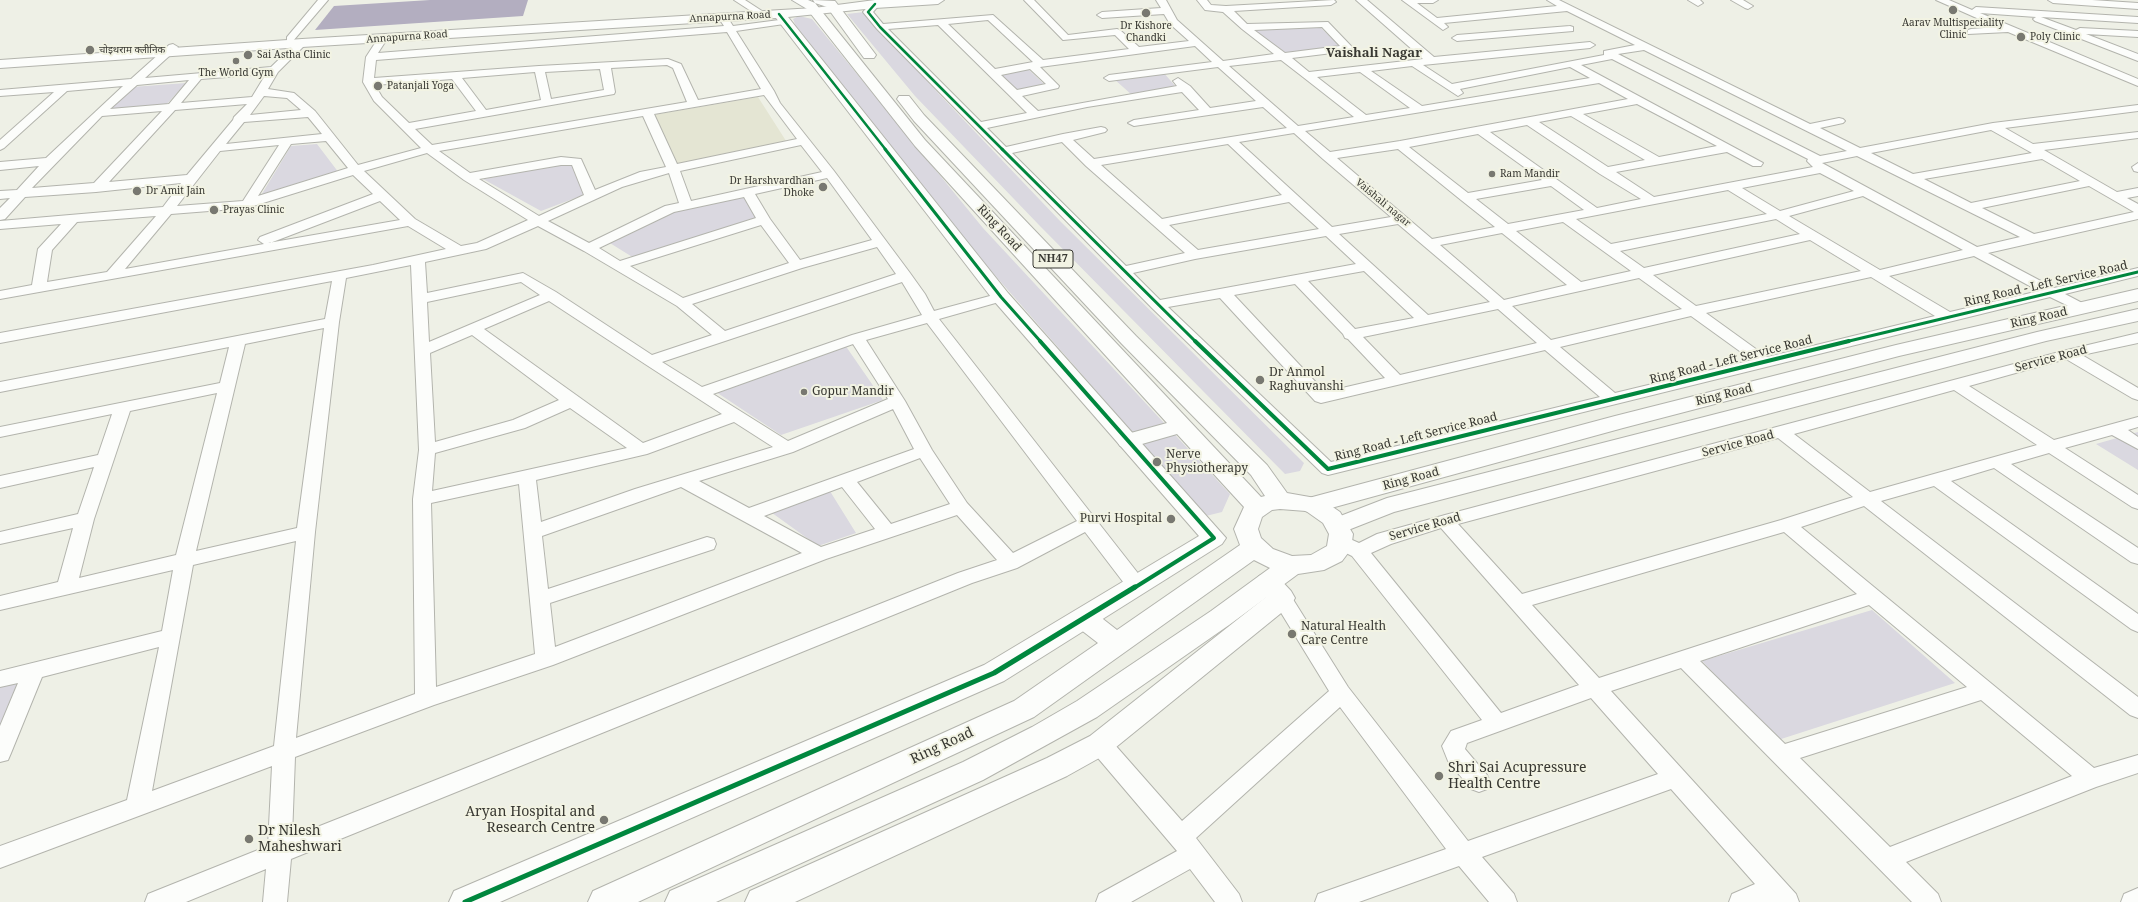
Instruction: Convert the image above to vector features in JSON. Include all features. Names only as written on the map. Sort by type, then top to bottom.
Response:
[{"type":"main road","name":"Ring Road","points":[[798,0],[822,6],[919,118],[1129,340],[1259,470],[1280,500]]},
{"type":"main road","name":"Annapurna Road","points":[[0,64],[296,41],[757,11],[870,2],[938,0]]},
{"type":"main road","name":"Annapurna Road","points":[[296,41],[382,39],[726,23],[822,6]]},
{"type":"main road","name":"Ring Road","points":[[822,6],[920,143],[1258,508]]},
{"type":"main road","points":[[464,902],[994,673],[1214,538],[1001,297],[777,13],[757,11]]},
{"type":"main road","name":"Annapurna Road","points":[[0,60],[170,50]]},
{"type":"main road","name":"Ring Road","points":[[1313,505],[1896,351],[2138,295]]},
{"type":"main road","name":"Ring Road","points":[[1346,539],[1387,506],[2044,336],[2138,315]]},
{"type":"main road","points":[[1128,441],[1183,426]]},
{"type":"main road","points":[[1280,500],[1295,501],[1313,505],[1324,511],[1346,539],[1339,549],[1325,561],[1315,564],[1292,565],[1278,562],[1264,555],[1254,547],[1250,541],[1246,528],[1250,517],[1258,508],[1280,500]]},
{"type":"main road","name":"Ring Road","points":[[604,902],[1024,709],[1254,547]]},
{"type":"main road","points":[[761,902],[1057,767],[1100,744],[1275,590],[1292,565]]},
{"type":"main road","points":[[681,902],[973,771],[1042,735],[1088,709],[1220,618],[1275,590]]},
{"type":"main road","points":[[1084,619],[1118,644]]},
{"type":"street","points":[[111,276],[166,212],[191,178],[258,96],[274,70],[296,41],[323,0]]},
{"type":"street","points":[[739,0],[757,11]]},
{"type":"street","points":[[1029,0],[1066,38],[1117,32],[1137,51]]},
{"type":"street","points":[[1202,0],[1208,8],[1226,9],[1331,2],[1329,0]]},
{"type":"street","points":[[1361,0],[1432,61]]},
{"type":"street","points":[[1408,1],[1433,0]]},
{"type":"street","points":[[1552,0],[1860,151],[2032,238]]},
{"type":"street","points":[[1736,0],[1748,6]]},
{"type":"street","points":[[1941,0],[2138,83]]},
{"type":"street","points":[[2053,0],[2138,6]]},
{"type":"street","points":[[1408,1],[1480,55]]},
{"type":"street","points":[[870,2],[868,12],[880,27],[1157,305],[1223,292],[1299,280],[1367,266]]},
{"type":"street","points":[[1102,15],[1163,5]]},
{"type":"street","name":"Vaishali nagar","points":[[1163,5],[1173,22],[1222,64],[1264,103],[1430,243],[1499,305],[1549,345],[1612,399]]},
{"type":"street","points":[[1435,21],[1567,8]]},
{"type":"street","points":[[1226,9],[1282,56],[1363,118]]},
{"type":"street","points":[[1964,10],[2138,20]]},
{"type":"street","points":[[2024,13],[2138,58]]},
{"type":"street","points":[[880,27],[990,18],[1037,64],[1054,86],[1014,94]]},
{"type":"street","points":[[942,22],[1035,114]]},
{"type":"street","points":[[371,57],[726,23],[769,91],[775,104],[830,174],[905,276],[918,294],[930,317],[1137,586]]},
{"type":"street","points":[[1109,78],[1348,48],[1325,24],[1246,27]]},
{"type":"street","points":[[1971,32],[2008,28]]},
{"type":"street","points":[[1457,38],[1570,29]]},
{"type":"street","points":[[2065,30],[2138,34]]},
{"type":"street","points":[[382,39],[371,57],[368,82],[378,98],[405,127],[429,149],[468,177],[538,221],[589,248],[617,266],[682,303],[722,336]]},
{"type":"street","points":[[993,73],[1037,64],[1198,43]]},
{"type":"street","points":[[1307,75],[1480,55],[1590,45]]},
{"type":"street","points":[[1647,46],[1608,53],[1820,164],[1864,192],[1977,251],[2081,308]]},
{"type":"street","points":[[2108,47],[2138,49]]},
{"type":"street","points":[[0,216],[22,194],[50,161],[99,113],[170,50]]},
{"type":"street","points":[[1450,88],[1612,56]]},
{"type":"street","points":[[1090,57],[1128,98]]},
{"type":"street","points":[[368,82],[539,69],[663,62],[677,66],[694,104]]},
{"type":"street","points":[[1414,63],[1472,101]]},
{"type":"street","points":[[1571,64],[1757,163]]},
{"type":"street","points":[[405,127],[611,91],[605,66]]},
{"type":"street","points":[[539,69],[547,102]]},
{"type":"street","points":[[1362,69],[1419,110]]},
{"type":"street","points":[[0,93],[274,70]]},
{"type":"street","points":[[1167,70],[1186,88],[1208,113]]},
{"type":"street","points":[[455,76],[484,114]]},
{"type":"street","points":[[96,188],[172,107],[197,77]]},
{"type":"street","points":[[1090,163],[1600,80]]},
{"type":"street","points":[[0,146],[64,88]]},
{"type":"street","points":[[978,126],[1035,114],[1186,88]]},
{"type":"street","points":[[0,225],[247,204],[355,170],[429,149],[769,91]]},
{"type":"street","points":[[99,113],[172,107],[258,96],[290,94],[311,113],[355,170],[383,194],[410,222],[458,251]]},
{"type":"street","points":[[1327,156],[1400,145],[1639,100]]},
{"type":"street","points":[[1134,123],[1208,113],[1264,103]]},
{"type":"street","points":[[1430,243],[1730,186],[1820,164],[1860,151],[1993,126],[2138,108]]},
{"type":"street","points":[[647,112],[673,168],[686,205]]},
{"type":"street","points":[[238,119],[311,113]]},
{"type":"street","points":[[1574,113],[1658,162]]},
{"type":"street","points":[[1529,121],[1652,201]]},
{"type":"street","points":[[1810,127],[1839,121]]},
{"type":"street","points":[[1993,126],[2138,209]]},
{"type":"street","points":[[1003,151],[1101,130]]},
{"type":"street","points":[[1480,130],[1595,212]]},
{"type":"street","points":[[2031,148],[2138,135]]},
{"type":"street","points":[[216,148],[330,137]]},
{"type":"street","points":[[1063,137],[1090,163],[1195,255]]},
{"type":"street","points":[[1231,140],[1425,320]]},
{"type":"street","points":[[0,338],[340,275],[481,246],[591,196],[644,175],[804,141]]},
{"type":"street","points":[[247,204],[287,142]]},
{"type":"street","points":[[1400,145],[1578,287]]},
{"type":"street","points":[[1604,171],[1728,148]]},
{"type":"street","points":[[1911,178],[2044,155]]},
{"type":"street","points":[[0,166],[50,161]]},
{"type":"street","points":[[468,177],[561,161],[574,161],[577,162],[591,196]]},
{"type":"street","points":[[589,248],[652,216],[686,205],[748,193],[830,174]]},
{"type":"street","points":[[0,195],[96,188],[191,178]]},
{"type":"street","points":[[1465,197],[1553,182]]},
{"type":"street","points":[[1970,206],[2091,182]]},
{"type":"street","points":[[1730,186],[1812,235],[1879,272],[1948,317]]},
{"type":"street","points":[[1609,249],[1779,215],[1864,192]]},
{"type":"street","points":[[2115,196],[2138,192]]},
{"type":"street","points":[[748,193],[764,220],[797,265]]},
{"type":"street","points":[[241,252],[242,249],[383,194]]},
{"type":"street","points":[[1159,223],[1293,197]]},
{"type":"street","points":[[1223,292],[1321,398],[1693,311],[1977,251],[2138,215]]},
{"type":"street","points":[[1565,217],[1764,362]]},
{"type":"street","points":[[322,218],[337,235]]},
{"type":"street","points":[[39,288],[45,249],[72,219]]},
{"type":"street","points":[[1122,271],[1195,255],[1402,219]]},
{"type":"street","points":[[617,266],[764,220]]},
{"type":"street","points":[[0,295],[410,222]]},
{"type":"street","points":[[1350,335],[1499,305],[1812,235]]},
{"type":"street","points":[[682,303],[797,265],[880,242]]},
{"type":"street","points":[[418,259],[421,351],[427,450],[422,500],[426,699]]},
{"type":"street","name":"Ring Road - Left Service Road","points":[[1157,305],[1328,469],[2138,272]]},
{"type":"street","points":[[275,902],[280,853],[284,752],[306,532],[332,322],[340,275]]},
{"type":"street","points":[[650,362],[722,336],[905,276]]},
{"type":"street","points":[[419,300],[523,277],[650,362],[788,448]]},
{"type":"street","points":[[1299,280],[1350,335],[1396,380]]},
{"type":"street","points":[[421,351],[551,295]]},
{"type":"street","points":[[701,393],[857,338],[1001,297]]},
{"type":"street","points":[[0,387],[332,322]]},
{"type":"street","points":[[474,329],[571,401],[642,450]]},
{"type":"street","points":[[857,338],[897,401],[924,451],[961,507],[1010,563]]},
{"type":"street","points":[[137,807],[171,636],[184,561],[238,340]]},
{"type":"street","name":"Service Road","points":[[1346,539],[1384,539],[1445,521],[1781,432],[1954,384],[2068,354],[2136,340]]},
{"type":"street","points":[[2068,354],[2138,395]]},
{"type":"street","points":[[1954,384],[2138,503]]},
{"type":"street","points":[[0,432],[227,386]]},
{"type":"street","points":[[427,450],[518,424],[571,401]]},
{"type":"street","points":[[533,532],[683,480],[788,448],[897,401]]},
{"type":"street","points":[[67,586],[85,520],[123,407]]},
{"type":"street","points":[[422,500],[527,478],[642,450],[736,415]]},
{"type":"street","points":[[1518,602],[1788,525],[1866,498],[2138,422]]},
{"type":"street","points":[[2114,429],[2138,444]]},
{"type":"street","points":[[1781,432],[2138,709]]},
{"type":"street","points":[[748,515],[924,451]]},
{"type":"street","points":[[0,482],[106,459]]},
{"type":"street","points":[[1997,462],[2138,557]]},
{"type":"street","points":[[527,478],[546,659]]},
{"type":"street","points":[[845,479],[887,532]]},
{"type":"street","points":[[1937,479],[2138,624]]},
{"type":"street","points":[[683,480],[819,554]]},
{"type":"street","points":[[0,857],[426,699],[546,659],[819,554],[961,507]]},
{"type":"street","points":[[0,538],[85,520]]},
{"type":"street","points":[[1445,521],[1780,895]]},
{"type":"street","points":[[157,902],[965,578],[1010,563],[1089,522]]},
{"type":"street","points":[[1788,525],[2091,779]]},
{"type":"street","points":[[0,603],[67,586],[184,561],[306,532]]},
{"type":"street","points":[[1346,539],[1497,723]]},
{"type":"street","points":[[540,599],[707,544]]},
{"type":"street","points":[[1275,590],[1341,693],[1464,854],[1505,902]]},
{"type":"street","points":[[1479,782],[1456,754],[1453,746],[1460,737],[1594,688],[1873,596]]},
{"type":"street","points":[[0,679],[171,636]]},
{"type":"street","points":[[1684,658],[1929,902]]},
{"type":"street","points":[[0,753],[34,670]]},
{"type":"street","points":[[1781,755],[1985,690]]},
{"type":"street","points":[[1108,902],[1187,846],[1341,693]]},
{"type":"street","points":[[1100,744],[1187,846],[1230,902]]},
{"type":"street","points":[[1886,859],[2091,779],[2138,764]]},
{"type":"street","points":[[1327,902],[1675,778]]},
{"type":"street","points":[[1741,902],[1780,895]]},
{"type":"street","points":[[2133,902],[2138,900]]},
{"type":"shaded area","points":[[430,0],[528,0],[523,16],[315,30],[334,6]]},
{"type":"shaded area","points":[[864,12],[939,94],[1061,222],[1304,463],[1300,471],[1285,474],[1039,225],[915,96],[847,14]]},
{"type":"shaded area","points":[[799,16],[812,19],[983,228],[1230,494],[1222,512],[1206,516],[993,273],[899,163],[797,29],[793,19]]},
{"type":"shaded area","points":[[1320,27],[1340,46],[1282,53],[1252,30]]},
{"type":"shaded area","points":[[1028,69],[1046,86],[1016,91],[998,74]]},
{"type":"shaded area","points":[[1163,72],[1177,88],[1132,95],[1114,79]]},
{"type":"shaded area","points":[[186,83],[166,105],[109,109],[132,87]]},
{"type":"shaded area","points":[[758,97],[788,144],[675,165],[653,115]]},
{"type":"shaded area","points":[[317,144],[339,173],[260,197],[291,146]]},
{"type":"shaded area","points":[[572,163],[586,194],[541,211],[483,179]]},
{"type":"shaded area","points":[[744,195],[758,219],[634,258],[605,240],[651,217]]},
{"type":"shaded area","points":[[845,345],[883,400],[781,435],[713,390]]},
{"type":"shaded area","points":[[2138,432],[2138,470],[2096,444]]},
{"type":"shaded area","points":[[828,488],[856,533],[818,546],[768,510]]},
{"type":"shaded area","points":[[1872,610],[1955,683],[1778,740],[1702,661]]},
{"type":"shaded area","points":[[22,676],[0,741],[0,681]]},
{"type":"cycle path","points":[[875,4],[868,12],[880,27],[1157,305],[1328,469],[2138,272]]},
{"type":"cycle path","points":[[465,902],[994,673],[1068,629],[1214,538],[1001,297],[779,14]]},
{"type":"place","name":"Aarav Multispeciality Clinic","points":[[1953,10]]},
{"type":"place","name":"Dr Kishore Chandki","points":[[1146,13]]},
{"type":"place","name":"Poly Clinic","points":[[2021,37]]},
{"type":"place","name":"चोइथराम क्लीनिक","points":[[90,50]]},
{"type":"place","name":"Sai Astha Clinic","points":[[248,55]]},
{"type":"place","name":"The World Gym","points":[[236,61]]},
{"type":"place","name":"Patanjali Yoga","points":[[378,86]]},
{"type":"place","name":"Ram Mandir","points":[[1492,174]]},
{"type":"place","name":"Dr Harshvardhan Dhoke","points":[[823,187]]},
{"type":"place","name":"Dr Amit Jain","points":[[137,191]]},
{"type":"place","name":"Prayas Clinic","points":[[214,210]]},
{"type":"place","name":"Dr Anmol Raghuvanshi","points":[[1260,380]]},
{"type":"place","name":"Gopur Mandir","points":[[804,392]]},
{"type":"place","name":"Nerve Physiotherapy","points":[[1157,462]]},
{"type":"place","name":"Purvi Hospital","points":[[1171,519]]},
{"type":"place","name":"Natural Health Care Centre","points":[[1292,634]]},
{"type":"place","name":"Shri Sai Acupressure Health Centre","points":[[1439,776]]},
{"type":"place","name":"Aryan Hospital and Research Centre","points":[[604,820]]},
{"type":"place","name":"Dr Nilesh Maheshwari","points":[[249,839]]},
{"type":"district","name":"Vaishali Nagar","points":[[1374,53]]}]
